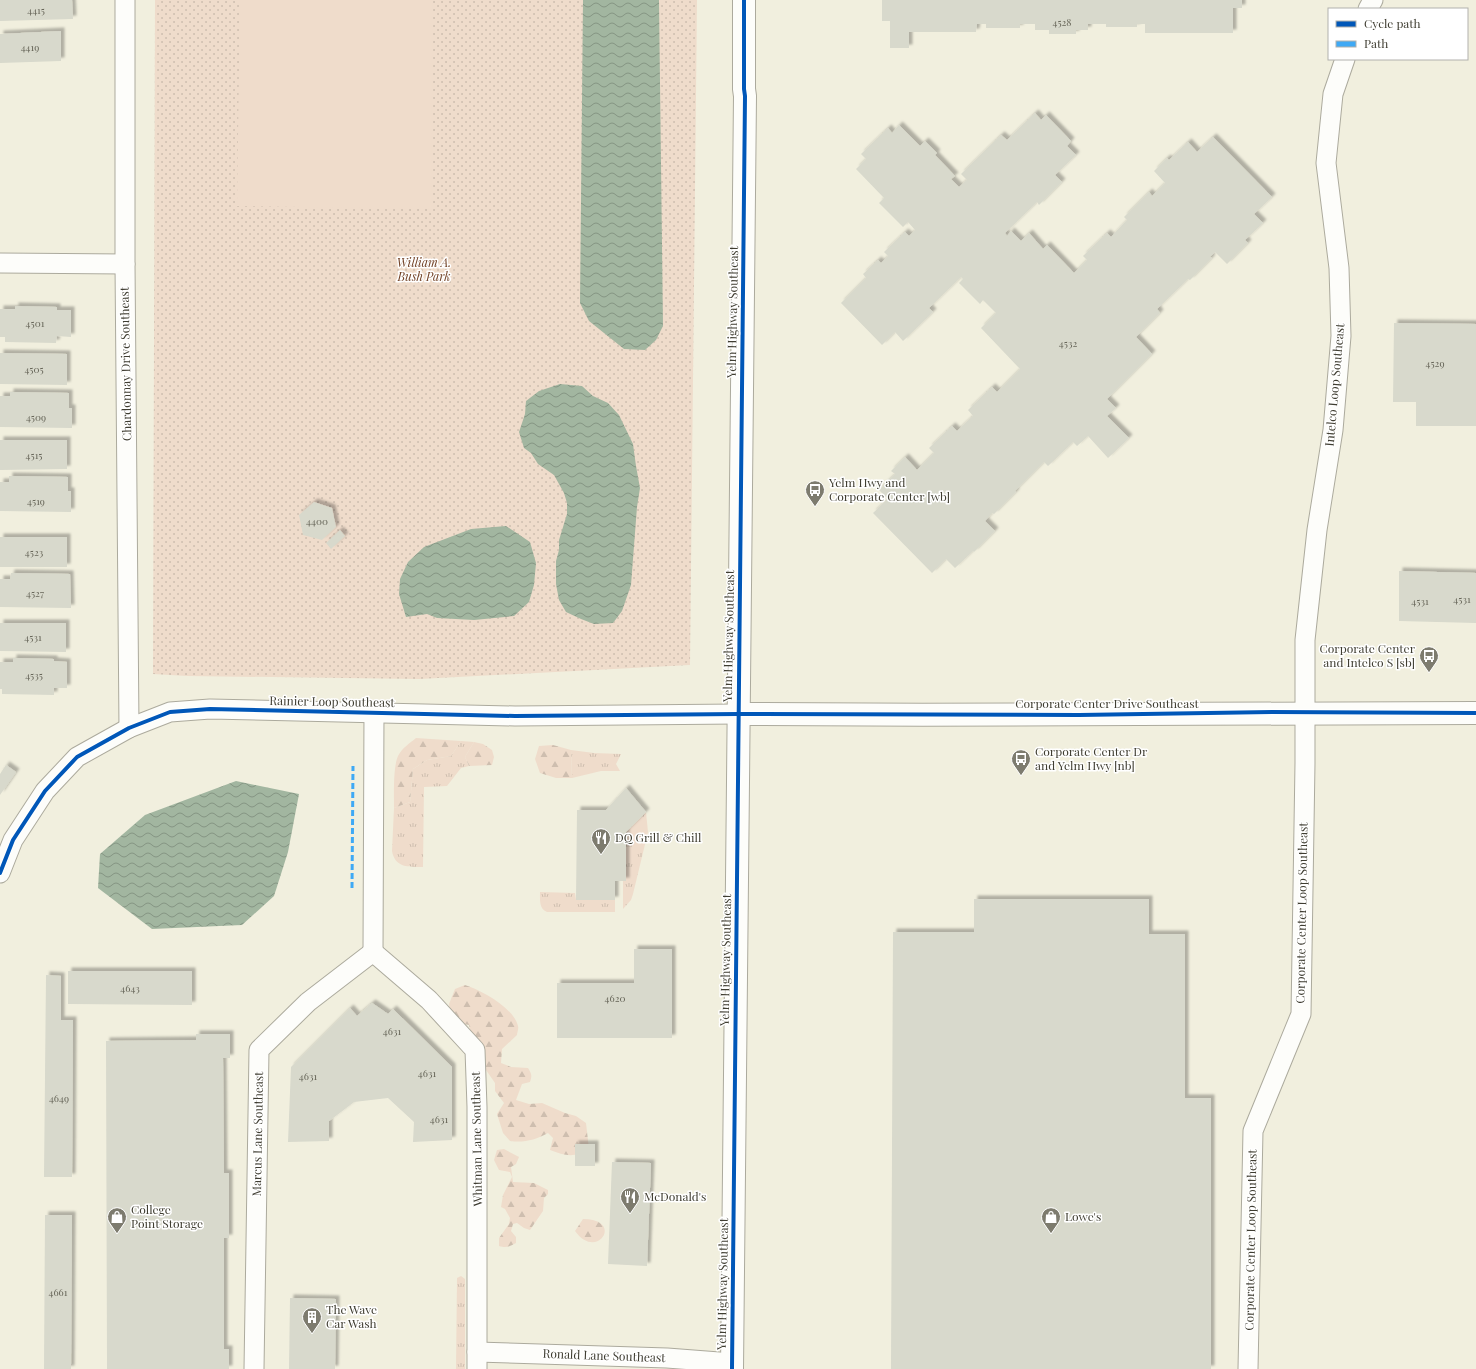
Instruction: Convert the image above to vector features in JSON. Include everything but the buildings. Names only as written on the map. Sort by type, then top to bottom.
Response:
[{"type":"main road","name":"Yelm Highway Southeast","points":[[732,1366],[745,112],[744,0]]},
{"type":"main road","name":"Corporate Center Drive Southeast","points":[[738,714],[1079,715],[1306,712],[1476,713]]},
{"type":"street","name":"Chardonnay Drive Southeast","points":[[125,0],[125,264],[129,728]]},
{"type":"street","name":"Intelco Loop Southeast","points":[[1306,712],[1305,640],[1317,530],[1333,430],[1341,336],[1339,268],[1326,163],[1333,94],[1345,60]]},
{"type":"street","points":[[0,263],[125,264]]},
{"type":"street","name":"Rainier Loop Southeast","points":[[0,873],[13,840],[45,791],[77,757],[129,728],[170,712],[210,709],[515,716],[738,714]]},
{"type":"street","points":[[373,952],[374,712]]},
{"type":"street","name":"Corporate Center Loop Southeast","points":[[1248,1369],[1253,1131],[1301,1014],[1306,712]]},
{"type":"street","name":"Whitman Lane Southeast","points":[[373,952],[428,1000],[475,1050],[477,1107],[477,1360]]},
{"type":"street","name":"Marcus Lane Southeast","points":[[254,1369],[259,1050],[308,1002],[373,952]]},
{"type":"street","name":"Ronald Lane Southeast","points":[[477,1360],[667,1358],[732,1366]]},
{"type":"green space","name":"William A. Bush Park","points":[[155,0],[697,0],[690,665],[419,679],[187,676],[153,674]]},
{"type":"green space","points":[[240,0],[433,0],[431,209],[237,206]]},
{"type":"green space","points":[[416,738],[461,741],[451,756],[427,760],[413,769],[410,802],[394,808],[396,761],[406,746]]},
{"type":"green space","points":[[461,741],[474,742],[465,757],[469,766],[461,768],[447,786],[424,787],[423,867],[399,864],[396,861],[392,851],[394,808],[410,802],[413,769],[427,760],[451,756]]},
{"type":"green space","points":[[474,742],[483,744],[492,750],[494,757],[492,765],[469,766],[465,757]]},
{"type":"green space","points":[[553,745],[571,750],[572,778],[556,778],[540,773],[535,759],[539,746]]},
{"type":"green space","points":[[571,750],[621,754],[616,764],[620,771],[601,771],[572,778]]},
{"type":"green space","points":[[646,812],[648,832],[633,894],[631,900],[623,909],[623,881],[626,881],[626,832]]},
{"type":"green space","points":[[540,892],[575,893],[576,900],[615,900],[615,912],[547,912],[544,911],[541,906]]},
{"type":"green space","points":[[465,985],[488,995],[504,1006],[515,1019],[518,1027],[517,1035],[502,1049],[501,1063],[511,1067],[528,1068],[531,1073],[530,1082],[522,1084],[516,1100],[529,1104],[542,1103],[576,1116],[586,1123],[589,1149],[579,1154],[565,1155],[550,1150],[553,1138],[548,1133],[534,1139],[520,1142],[510,1141],[503,1133],[497,1114],[504,1103],[495,1091],[495,1083],[486,1070],[485,1054],[472,1039],[469,1025],[459,1023],[450,1014],[449,1004],[455,989]]},
{"type":"green space","points":[[504,1149],[519,1157],[516,1164],[511,1167],[513,1182],[534,1183],[548,1190],[548,1194],[544,1198],[543,1211],[530,1230],[517,1223],[513,1224],[511,1231],[516,1237],[516,1243],[506,1247],[499,1246],[499,1238],[509,1224],[510,1218],[505,1209],[501,1207],[503,1195],[512,1177],[510,1172],[499,1170],[494,1160],[497,1150]]},
{"type":"green space","points":[[583,1219],[596,1221],[603,1225],[605,1231],[603,1237],[598,1241],[591,1242],[583,1239],[575,1231]]},
{"type":"green space","points":[[461,1276],[465,1279],[465,1369],[456,1369],[457,1278]]},
{"type":"water","points":[[583,0],[659,0],[663,326],[656,340],[645,350],[624,349],[589,321],[580,303]]},
{"type":"water","points":[[560,384],[582,386],[593,396],[608,403],[619,415],[633,444],[640,488],[637,507],[631,585],[622,611],[613,623],[594,624],[581,619],[566,612],[559,600],[556,584],[556,561],[559,550],[559,540],[567,514],[567,503],[564,493],[554,475],[538,464],[531,453],[524,448],[519,432],[525,414],[526,401],[539,391]]},
{"type":"water","points":[[506,526],[530,542],[536,563],[534,585],[529,602],[514,616],[474,620],[437,618],[427,614],[406,617],[399,594],[400,579],[408,562],[424,547],[471,529]]},
{"type":"water","points":[[236,781],[299,794],[288,852],[274,896],[242,925],[152,929],[98,888],[100,854],[145,815]]},
{"type":"marked path","points":[[352,888],[353,766]]},
{"type":"cycle path","points":[[732,1369],[745,96],[744,0]]},
{"type":"cycle path","points":[[0,873],[13,840],[45,791],[77,757],[129,728],[170,712],[210,709],[515,716],[738,714],[1079,715],[1272,712],[1476,713]]},
{"type":"place","name":"Yelm Hwy and Corporate Center [wb]","points":[[815,507]]},
{"type":"place","name":"Corporate Center and Intelco S [sb]","points":[[1429,673]]},
{"type":"place","name":"Corporate Center Dr and Yelm Hwy [nb]","points":[[1021,776]]},
{"type":"place","name":"DQ Grill & Chill","points":[[601,855]]},
{"type":"place","name":"McDonald's","points":[[630,1214]]},
{"type":"place","name":"College Point Storage","points":[[117,1234]]},
{"type":"place","name":"Lowe's","points":[[1051,1234]]},
{"type":"place","name":"The Wave Car Wash","points":[[312,1334]]}]
